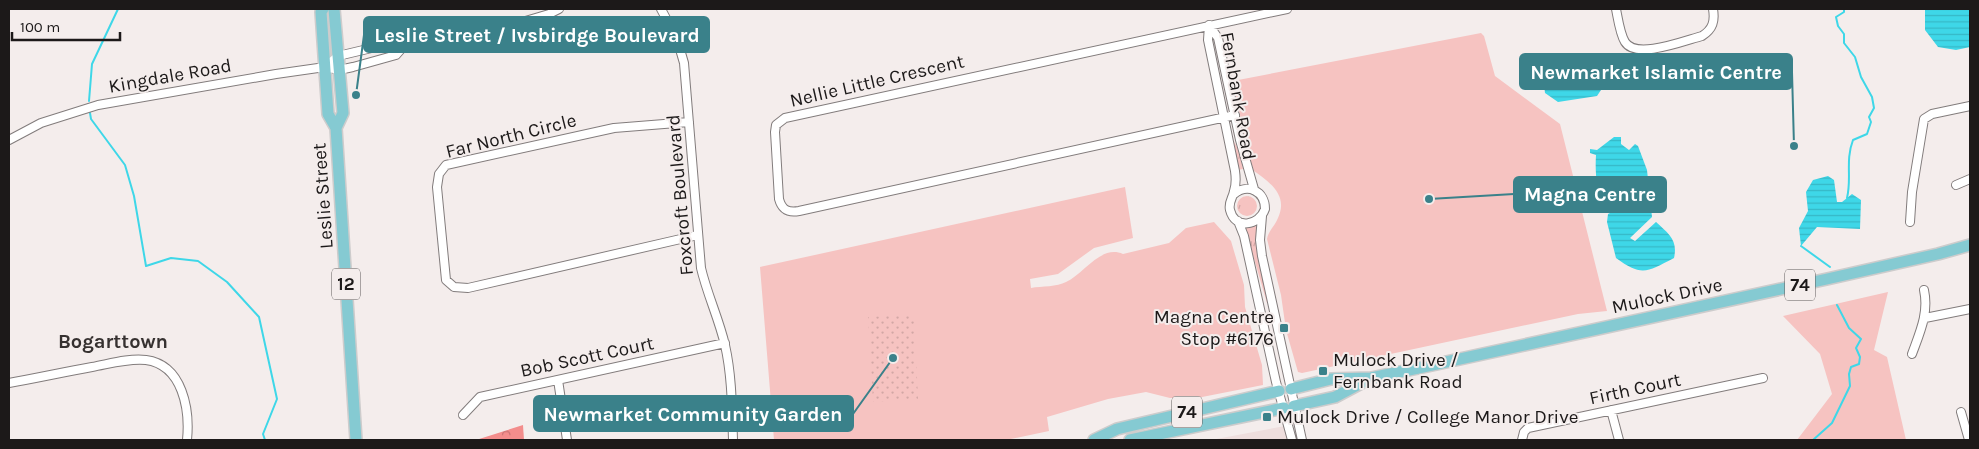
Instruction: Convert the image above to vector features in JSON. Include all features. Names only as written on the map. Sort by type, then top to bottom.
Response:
[{"type":"main road","name":"Leslie Street","points":[[323,9],[321,12],[328,114],[336,128],[356,440]]},
{"type":"main road","name":"Leslie Street","points":[[334,9],[343,113],[336,128]]},
{"type":"main road","name":"Mulock Drive","points":[[1291,389],[1331,379],[1371,378],[1827,280],[1970,245]]},
{"type":"main road","name":"Mulock Drive","points":[[1130,440],[1335,397],[1371,378]]},
{"type":"main road","name":"74","points":[[1097,440],[1116,429],[1279,391]]},
{"type":"street","points":[[325,67],[339,70],[396,55],[402,47],[522,22],[559,9]]},
{"type":"street","name":"Foxcroft Boulevard","points":[[661,9],[677,39],[684,63],[698,235],[704,282],[724,343],[731,378],[733,440]]},
{"type":"street","name":"Nellie Little Crescent","points":[[1234,115],[799,211],[787,211],[783,208],[779,199],[775,132],[776,125],[785,118],[1287,9]]},
{"type":"street","points":[[1616,9],[1625,43],[1633,48],[1644,50],[1702,36],[1710,31],[1714,19],[1713,9]]},
{"type":"street","name":"Fernbank Road","points":[[1209,25],[1218,38],[1234,115],[1247,169],[1254,189]]},
{"type":"street","name":"Fernbank Road","points":[[1209,25],[1208,40],[1235,171],[1234,194]]},
{"type":"street","points":[[325,67],[338,56],[396,42],[402,47]]},
{"type":"street","name":"Kingdale Road","points":[[9,140],[41,123],[98,105],[325,67]]},
{"type":"street","points":[[1910,222],[1912,192],[1924,118],[1932,114],[1970,106]]},
{"type":"street","name":"Far North Circle","points":[[689,122],[614,128],[446,165],[438,174],[437,187],[446,280],[454,287],[468,288],[698,235]]},
{"type":"street","points":[[1956,185],[1970,180]]},
{"type":"street","points":[[1262,216],[1248,224],[1238,221],[1232,216],[1229,207],[1231,198],[1243,188],[1254,189],[1264,200],[1260,240],[1291,389],[1289,407],[1292,440]]},
{"type":"street","points":[[1238,221],[1244,236],[1279,391],[1289,407],[1302,440]]},
{"type":"street","points":[[1912,354],[1927,305],[1924,290]]},
{"type":"street","points":[[1924,318],[1970,309]]},
{"type":"street","name":"Bob Scott Court","points":[[463,414],[480,397],[724,343]]},
{"type":"street","points":[[9,383],[120,362],[147,360],[163,366],[178,380],[187,417],[186,440]]},
{"type":"street","name":"Firth Court","points":[[1522,440],[1524,432],[1528,428],[1762,378]]},
{"type":"street","points":[[558,380],[567,440]]},
{"type":"street","points":[[1611,410],[1619,440]]},
{"type":"street","points":[[1961,412],[1969,440]]},
{"type":"shaded area","points":[[1285,426],[1289,440],[1211,440]]},
{"type":"green space","points":[[1481,33],[1484,36],[1495,76],[1560,124],[1607,311],[1578,314],[1302,373],[1298,372],[1286,330],[1281,295],[1267,239],[1278,218],[1281,202],[1279,195],[1270,183],[1251,169],[1233,81]]},
{"type":"green space","points":[[1233,140],[1240,152],[1243,169],[1238,170]]},
{"type":"green space","points":[[1125,187],[1133,238],[1094,248],[1058,274],[1030,279],[1031,288],[1062,284],[1073,278],[1100,256],[1107,253],[1123,254],[1169,243],[1186,228],[1214,222],[1231,241],[1244,285],[1245,307],[1262,365],[1263,385],[1197,398],[1170,398],[1146,392],[1108,399],[1047,417],[1049,431],[1006,440],[774,440],[760,267]]},
{"type":"green space","points":[[1247,196],[1254,199],[1257,206],[1254,213],[1247,216],[1240,213],[1237,206],[1240,199]]},
{"type":"green space","points":[[1257,225],[1257,247],[1269,302],[1267,303],[1245,228]]},
{"type":"green space","points":[[1888,292],[1874,350],[1887,357],[1906,440],[1797,440],[1832,394],[1820,354],[1783,316]]},
{"type":"green space","points":[[914,314],[918,399],[873,402],[868,317]]},
{"type":"green space","points":[[523,425],[524,440],[476,440]]},
{"type":"water","points":[[1925,9],[1970,9],[1970,47],[1956,50],[1938,47],[1925,30]]},
{"type":"water","points":[[1550,62],[1591,66],[1601,90],[1597,96],[1558,102],[1545,93],[1543,76],[1528,72],[1523,64]]},
{"type":"water","points":[[1614,137],[1621,137],[1621,144],[1629,150],[1635,144],[1638,146],[1647,170],[1652,217],[1630,238],[1635,241],[1656,222],[1668,234],[1675,246],[1674,258],[1651,269],[1639,270],[1632,268],[1616,258],[1607,222],[1608,214],[1614,211],[1628,212],[1629,207],[1604,205],[1599,194],[1596,155],[1590,153],[1590,149],[1597,150]]},
{"type":"water","points":[[1828,176],[1834,180],[1837,202],[1842,202],[1852,194],[1861,200],[1860,229],[1817,227],[1801,246],[1799,228],[1808,211],[1806,192],[1813,180]]},
{"type":"waterway","points":[[89,101],[92,64],[118,9]]},
{"type":"waterway","points":[[1844,9],[1844,12],[1836,17],[1838,26],[1844,34],[1844,43],[1855,57],[1861,77],[1872,97],[1874,108],[1869,117],[1871,122],[1867,134],[1853,140],[1849,162],[1847,198]]},
{"type":"waterway","points":[[90,113],[91,119],[125,165],[134,196],[146,266],[171,258],[198,261],[227,282],[259,317],[277,399],[263,434],[265,440]]},
{"type":"waterway","points":[[1801,246],[1830,267]]},
{"type":"waterway","points":[[1813,440],[1832,423],[1850,386],[1849,374],[1851,367],[1859,364],[1860,357],[1856,348],[1861,339],[1849,328],[1837,305]]},
{"type":"place","name":"Leslie Street / Ivsbirdge Boulevard","points":[[356,95]]},
{"type":"place","name":"Newmarket Islamic Centre","points":[[1794,146]]},
{"type":"place","name":"Magna Centre","points":[[1429,199]]},
{"type":"place","name":"Magna Centre Stop #6176","points":[[1284,328]]},
{"type":"place","name":"Newmarket Community Garden","points":[[893,358]]},
{"type":"place","name":"Mulock Drive / Fernbank Road","points":[[1323,371]]},
{"type":"place","name":"Mulock Drive / College Manor Drive","points":[[1267,417]]},
{"type":"district","name":"Bogarttown","points":[[113,341]]}]
